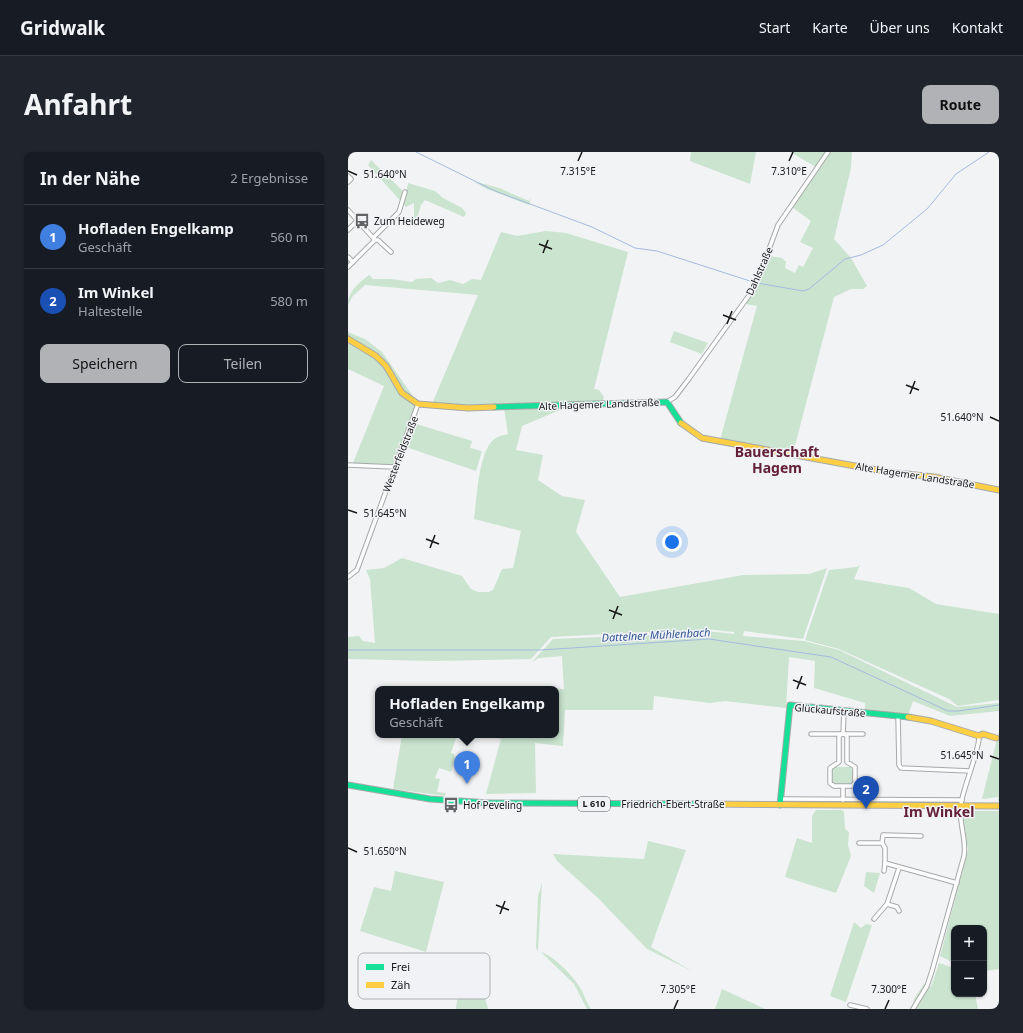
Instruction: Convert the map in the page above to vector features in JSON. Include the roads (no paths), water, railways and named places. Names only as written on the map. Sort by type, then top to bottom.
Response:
[{"type":"street","name":"Dahlstraße","points":[[667,402],[674,397],[688,380],[750,294],[759,276],[778,225],[828,152]]},
{"type":"street","points":[[348,176],[351,179],[348,182]]},
{"type":"street","points":[[348,267],[399,212],[405,192]]},
{"type":"street","points":[[348,210],[374,238],[391,252]]},
{"type":"street","points":[[348,230],[357,221]]},
{"type":"street","points":[[348,258],[353,262]]},
{"type":"street","points":[[348,339],[376,356],[386,366],[402,393],[418,404]]},
{"type":"street","name":"Alte Hagemer Landstraße","points":[[418,404],[468,408],[667,402],[676,420],[689,432],[702,438],[888,472],[934,477],[999,490]]},
{"type":"street","name":"Westerfeldstraße","points":[[348,577],[357,570],[418,404]]},
{"type":"street","points":[[348,464],[394,467]]},
{"type":"street","name":"Glückaufstraße","points":[[780,805],[788,708],[794,705],[931,721],[978,736],[983,734],[996,738]]},
{"type":"street","points":[[843,734],[847,737],[847,762],[855,767],[855,783],[852,786],[843,787],[834,786],[830,783],[831,767],[839,762],[839,737],[843,734],[844,710]]},
{"type":"street","points":[[898,716],[899,765],[901,768],[970,771]]},
{"type":"street","points":[[811,734],[863,734]]},
{"type":"street","points":[[913,1009],[928,983],[965,850],[960,821],[961,803],[978,736]]},
{"type":"street","name":"Friedrich-Ebert-Straße","points":[[348,785],[430,799],[462,802],[780,805],[961,803]]},
{"type":"street","points":[[843,787],[843,800]]},
{"type":"street","name":"Friedrich-Ebert-Straße","points":[[781,799],[961,803],[999,806]]},
{"type":"street","points":[[884,872],[885,848],[882,843],[883,835],[921,836]]},
{"type":"street","points":[[858,843],[882,843]]},
{"type":"street","points":[[884,863],[957,882]]},
{"type":"street","points":[[874,919],[887,904],[899,868]]},
{"type":"street","points":[[887,904],[896,907],[900,911]]},
{"type":"street","points":[[850,1005],[867,1009]]},
{"type":"waterway","points":[[416,152],[495,191],[592,227],[635,248],[657,251],[753,282]]},
{"type":"waterway","points":[[757,283],[803,291],[809,289],[845,259],[861,255],[883,245],[927,209],[956,174],[989,152]]},
{"type":"waterway","name":"Dattelner Mühlenbach","points":[[348,650],[541,650],[709,639],[831,657],[948,711],[999,705]]},
{"type":"place","name":"Zum Heideweg","points":[[362,221]]},
{"type":"place","name":"Hofladen Engelkamp","points":[[467,784]]},
{"type":"place","name":"Hof Peveling","points":[[451,805]]},
{"type":"place","name":"Im Winkel","points":[[866,809]]},
{"type":"district","name":"Bauerschaft Hagem","points":[[777,460]]},
{"type":"district","name":"Im Winkel","points":[[939,812]]}]
